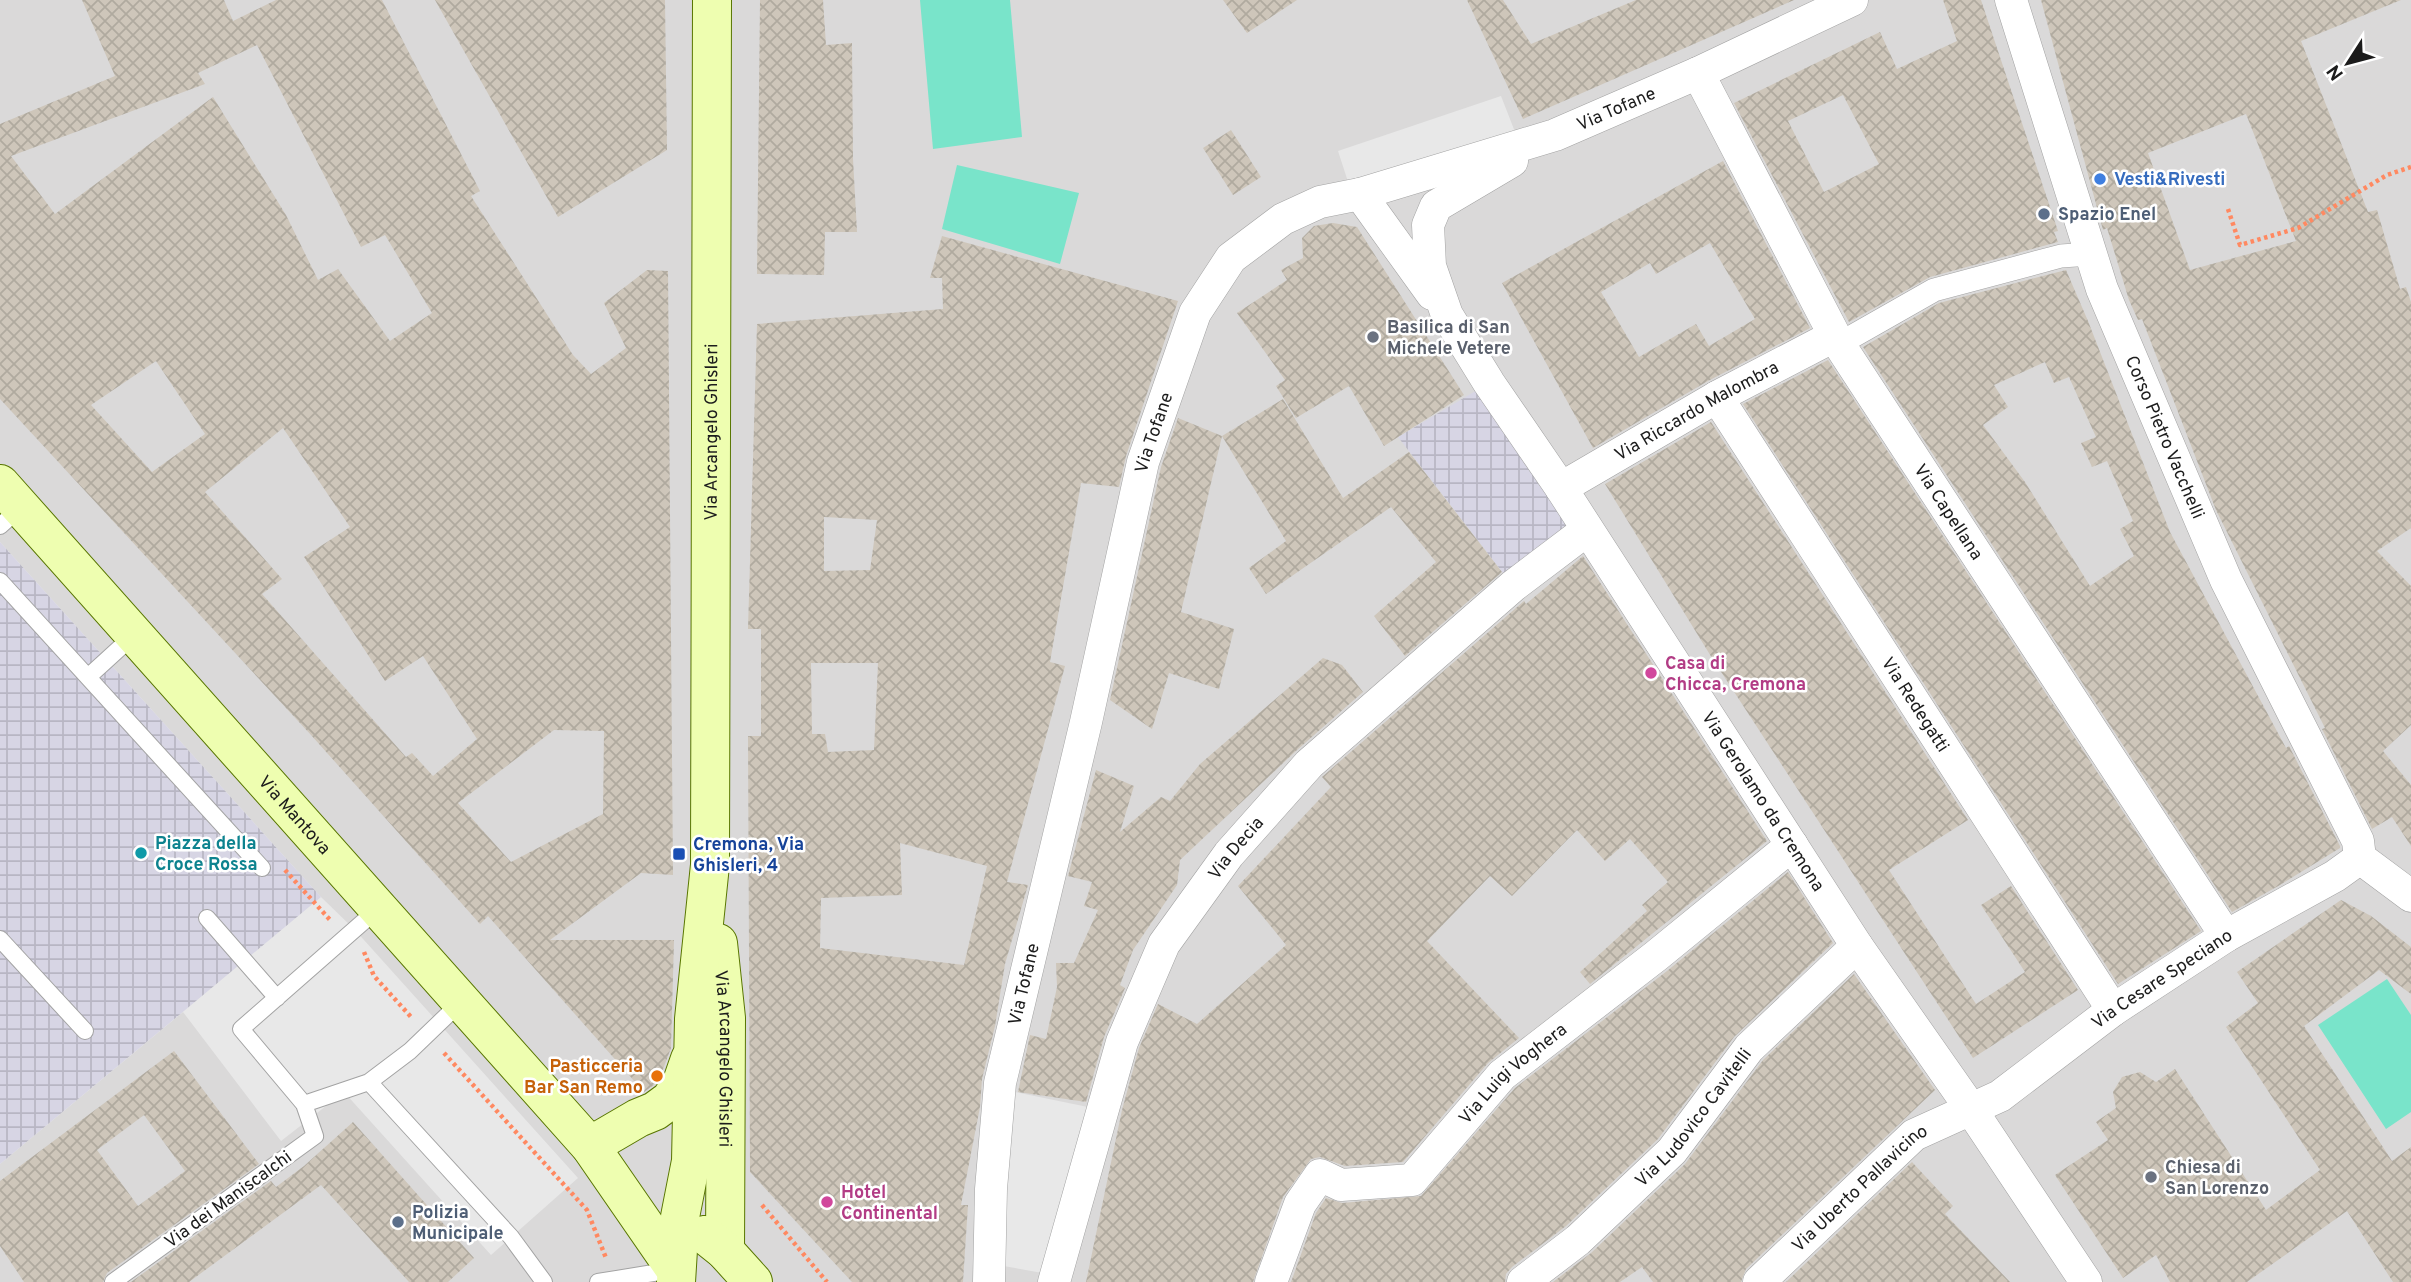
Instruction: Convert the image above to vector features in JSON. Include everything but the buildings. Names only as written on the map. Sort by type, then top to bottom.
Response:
[{"type":"main road","name":"Via Arcangelo Ghisleri","points":[[675,1276],[680,1217],[691,1161],[693,1051],[710,865],[712,0]]},
{"type":"main road","name":"Via Mantova","points":[[7,506],[134,635],[590,1146],[675,1276]]},
{"type":"main road","name":"Via Arcangelo Ghisleri","points":[[710,865],[726,1018],[725,1251]]},
{"type":"main road","name":"Via Arcangelo Ghisleri","points":[[590,1146],[670,1100],[682,1082],[693,1051]]},
{"type":"main road","name":"Via Mantova","points":[[590,1146],[632,1173],[680,1217],[725,1251],[753,1282]]},
{"type":"street","name":"Via Tofane","points":[[989,1282],[991,1189],[1000,1083],[1089,708],[1143,462],[1195,313],[1231,258],[1283,219],[1320,202],[1360,194],[1555,135],[1698,73],[1852,0]]},
{"type":"street","name":"Corso Pietro Vacchelli","points":[[2011,0],[2102,289],[2225,580],[2357,841],[2360,858]]},
{"type":"street","name":"Via Capellana","points":[[1698,73],[1836,340],[2227,936]]},
{"type":"street","name":"Via Gerolamo da Cremona","points":[[1555,135],[1436,206],[1428,225],[1430,266],[1447,315],[1857,946],[2087,1282]]},
{"type":"street","points":[[1360,194],[1447,315]]},
{"type":"street","name":"Via Riccardo Malombra","points":[[1560,488],[1717,397],[1934,290],[2061,256],[2091,254]]},
{"type":"street","name":"Via Redegatti","points":[[1717,397],[2113,1010]]},
{"type":"street","name":"Via Decia","points":[[1054,1282],[1122,1042],[1164,944],[1229,854],[1310,764],[1513,586],[1587,530]]},
{"type":"street","name":"Via Luigi Voghera","points":[[1272,1282],[1300,1204],[1320,1175],[1341,1185],[1412,1180],[1502,1075],[1656,956],[1792,845]]},
{"type":"street","points":[[2360,858],[2411,896]]},
{"type":"street","name":"Via Cesare Speciano","points":[[1971,1109],[2000,1096],[2113,1010],[2227,936],[2336,876],[2360,858]]},
{"type":"street","name":"Via Ludovico Cavitelli","points":[[1523,1282],[1578,1240],[1672,1151],[1749,1048],[1857,946]]},
{"type":"street","name":"Via Uberto Pallavicino","points":[[1759,1282],[1914,1135],[1971,1109]]},
{"type":"lane","points":[[0,581],[262,868]]},
{"type":"lane","points":[[88,677],[134,635]]},
{"type":"lane","points":[[379,908],[241,1029],[304,1104],[369,1082],[410,1051],[462,1001]]},
{"type":"lane","points":[[208,918],[277,998]]},
{"type":"lane","points":[[0,939],[85,1031]]},
{"type":"lane","points":[[369,1082],[511,1237],[544,1282]]},
{"type":"lane","name":"Via dei Maniscalchi","points":[[113,1282],[316,1136],[304,1104]]},
{"type":"lane","points":[[598,1282],[675,1276]]},
{"type":"path","points":[[2228,209],[2240,245],[2298,228],[2387,175],[2411,167]]},
{"type":"path","points":[[756,1198],[827,1282]]},
{"type":"path","points":[[587,1210],[607,1260]]},
{"type":"shaded area","points":[[0,0],[2411,0],[2411,1282],[0,1282]]},
{"type":"shaded area","points":[[1501,96],[1517,137],[1352,194],[1338,151]]},
{"type":"shaded area","points":[[1489,383],[1587,530],[1513,586],[1398,437]]},
{"type":"shaded area","name":"Piazza della Croce Rossa","points":[[0,542],[578,1178],[491,1255],[344,1092],[281,1141],[183,1012],[0,1164]]},
{"type":"shaded area","name":"Piazza della Croce Rossa","points":[[0,542],[321,897],[0,1164]]},
{"type":"shaded area","points":[[1010,1091],[1088,1107],[1048,1274],[998,1265]]},
{"type":"green space","points":[[920,0],[1010,0],[1022,137],[933,149]]},
{"type":"green space","points":[[957,165],[1079,193],[1060,264],[942,229]]},
{"type":"green space","points":[[2387,979],[2411,1015],[2411,1112],[2386,1129],[2318,1025]]},
{"type":"place","name":"Vesti&Rivesti","points":[[2100,179]]},
{"type":"place","name":"Spazio Enel","points":[[2044,214]]},
{"type":"place","name":"Basilica di San Michele Vetere","points":[[1373,337]]},
{"type":"place","name":"Casa di Chicca, Cremona","points":[[1651,673]]},
{"type":"place","name":"Piazza della Croce Rossa","points":[[141,853]]},
{"type":"place","name":"Cremona, Via Ghisleri, 4","points":[[679,854]]},
{"type":"place","name":"Pasticceria Bar San Remo","points":[[657,1076]]},
{"type":"place","name":"Chiesa di San Lorenzo","points":[[2151,1177]]},
{"type":"place","name":"Hotel Continental","points":[[827,1202]]},
{"type":"place","name":"Polizia Municipale","points":[[398,1222]]}]
